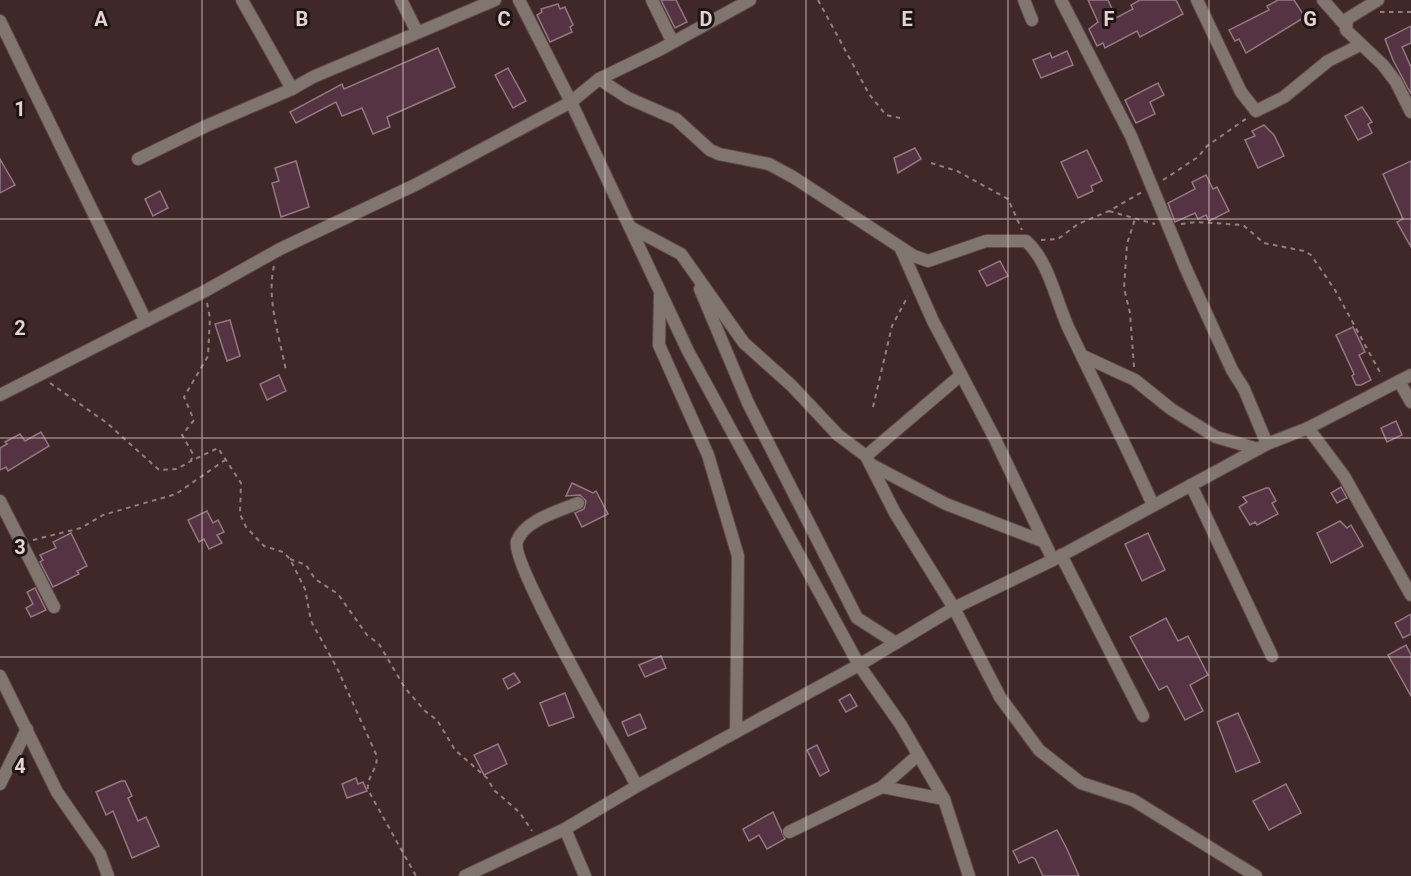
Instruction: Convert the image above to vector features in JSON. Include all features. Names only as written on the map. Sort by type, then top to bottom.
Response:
[{"type":"street","points":[[242,0],[292,89]]},
{"type":"street","points":[[401,0],[417,32]]},
{"type":"street","points":[[138,159],[206,126],[292,89],[313,77],[495,0]]},
{"type":"street","points":[[519,0],[571,102],[688,351],[859,665],[901,725],[944,799],[969,876]]},
{"type":"street","points":[[652,0],[672,41]]},
{"type":"street","points":[[0,395],[205,291],[280,249],[415,185],[571,102],[599,79],[750,0]]},
{"type":"street","points":[[1024,0],[1032,20]]},
{"type":"street","points":[[1061,0],[1131,136],[1232,370],[1244,389],[1262,446]]},
{"type":"street","points":[[1197,0],[1241,92],[1256,111],[1284,97],[1328,61],[1360,45]]},
{"type":"street","points":[[1323,0],[1345,25],[1349,36],[1383,65],[1396,82],[1411,112]]},
{"type":"street","points":[[1345,25],[1352,16],[1378,0]]},
{"type":"street","points":[[0,21],[146,321]]},
{"type":"street","points":[[599,79],[628,98],[676,119],[710,150],[769,164],[794,177],[914,256],[928,261],[986,241],[1026,241],[1036,250],[1043,263],[1083,356],[1153,505]]},
{"type":"street","points":[[630,227],[681,254],[744,343],[791,386],[838,435],[868,460],[946,504],[1042,541]]},
{"type":"street","points":[[900,246],[961,375],[994,437],[1042,541],[1057,558],[1143,716]]},
{"type":"street","points":[[691,269],[748,403],[857,618],[896,643]]},
{"type":"street","points":[[660,291],[659,345],[708,455],[738,556],[736,732]]},
{"type":"street","points":[[1083,356],[1135,380],[1171,409],[1216,437],[1262,446]]},
{"type":"street","points":[[868,460],[961,375]]},
{"type":"street","points":[[465,876],[565,829],[637,786],[859,665],[954,608],[1057,558],[1262,446],[1308,428],[1411,375]]},
{"type":"street","points":[[1393,383],[1411,402]]},
{"type":"street","points":[[1308,428],[1344,476],[1411,595]]},
{"type":"street","points":[[868,460],[895,513],[954,608],[1000,697],[1040,750],[1081,783],[1133,800],[1256,876]]},
{"type":"street","points":[[1191,485],[1272,656]]},
{"type":"street","points":[[0,501],[54,607]]},
{"type":"street","points":[[578,503],[531,525],[518,539],[515,547],[521,567],[637,786]]},
{"type":"street","points":[[0,676],[57,792],[100,854],[108,876]]},
{"type":"street","points":[[0,784],[27,729]]},
{"type":"street","points":[[789,832],[882,787],[918,755]]},
{"type":"street","points":[[882,787],[944,799]]},
{"type":"street","points":[[565,829],[585,876]]},
{"type":"path","points":[[818,0],[869,94],[886,115],[900,118]]},
{"type":"path","points":[[1363,10],[1411,12]]},
{"type":"path","points":[[931,163],[957,171],[1008,199],[1026,241],[1059,239],[1078,224],[1109,211],[1153,187],[1198,157],[1207,146],[1256,111]]},
{"type":"path","points":[[1109,211],[1168,226],[1196,222],[1243,225],[1264,243],[1304,251],[1311,255],[1393,383]]},
{"type":"path","points":[[1135,219],[1127,244],[1124,288],[1130,313],[1135,380]]},
{"type":"path","points":[[280,249],[271,279],[286,371]]},
{"type":"path","points":[[873,407],[892,327],[916,280]]},
{"type":"path","points":[[191,461],[193,454],[182,435],[194,420],[184,397],[208,356],[210,318],[205,291]]},
{"type":"path","points":[[40,376],[107,423],[159,470],[177,469],[218,448],[241,483],[240,514],[246,527],[264,546],[283,552],[291,559],[307,566],[315,579],[344,601],[364,632],[379,644],[405,688],[425,711],[437,720],[455,750],[520,813],[539,843]]},
{"type":"path","points":[[22,542],[81,528],[108,513],[176,494],[226,460]]},
{"type":"path","points":[[291,559],[305,589],[311,621],[337,668],[376,754],[377,765],[367,781],[368,790],[416,876]]},
{"type":"building","points":[[661,0],[676,0],[687,22],[675,28]]},
{"type":"building","points":[[1088,0],[1108,0],[1116,18],[1133,9],[1131,5],[1140,0],[1176,0],[1183,14],[1140,37],[1137,31],[1105,48],[1103,43],[1097,46],[1089,29],[1098,22]]},
{"type":"building","points":[[1278,0],[1294,0],[1305,17],[1246,53],[1239,39],[1235,41],[1229,30],[1269,10],[1267,6]]},
{"type":"building","points":[[558,4],[560,9],[565,7],[573,25],[570,27],[572,32],[550,42],[537,15],[542,12],[541,9]]},
{"type":"building","points":[[1411,26],[1411,43],[1402,47],[1411,67],[1411,94],[1385,39]]},
{"type":"building","points":[[438,48],[455,87],[387,117],[390,127],[373,134],[362,108],[342,116],[336,102],[296,123],[290,112],[342,84],[344,89]]},
{"type":"building","points":[[1067,51],[1073,65],[1041,78],[1033,60],[1050,53],[1052,58]]},
{"type":"building","points":[[508,68],[526,101],[513,108],[495,75]]},
{"type":"building","points":[[1158,83],[1164,95],[1150,102],[1155,114],[1136,123],[1125,100]]},
{"type":"building","points":[[1362,107],[1372,122],[1368,124],[1372,133],[1358,140],[1345,116]]},
{"type":"building","points":[[1264,125],[1274,135],[1284,156],[1258,168],[1245,140],[1255,136],[1252,131]]},
{"type":"building","points":[[915,148],[921,159],[898,173],[894,158]]},
{"type":"building","points":[[1087,150],[1102,181],[1091,186],[1093,191],[1078,198],[1061,162]]},
{"type":"building","points":[[0,159],[15,185],[0,193]]},
{"type":"building","points":[[296,161],[309,207],[281,217],[272,183],[279,181],[275,168]]},
{"type":"building","points":[[1411,161],[1411,247],[1397,222],[1403,219],[1383,174]]},
{"type":"building","points":[[1206,175],[1213,189],[1217,187],[1229,211],[1209,221],[1206,215],[1198,219],[1195,213],[1175,222],[1168,203],[1195,189],[1192,182]]},
{"type":"building","points":[[160,191],[168,208],[153,216],[145,199]]},
{"type":"building","points":[[1000,261],[1008,276],[987,286],[979,271]]},
{"type":"building","points":[[230,320],[240,356],[227,361],[215,324]]},
{"type":"building","points":[[1353,327],[1365,352],[1359,355],[1371,380],[1361,385],[1356,385],[1352,376],[1354,374],[1336,335]]},
{"type":"building","points":[[279,375],[286,391],[267,400],[260,384]]},
{"type":"building","points":[[1396,421],[1402,435],[1387,442],[1381,428]]},
{"type":"building","points":[[41,432],[49,446],[8,471],[6,467],[0,470],[0,448],[7,444],[5,442],[20,434],[25,441]]},
{"type":"building","points":[[572,483],[593,493],[596,491],[608,514],[582,527],[575,513],[584,509],[586,501],[580,495],[566,496]]},
{"type":"building","points":[[1341,487],[1347,498],[1337,503],[1331,493]]},
{"type":"building","points":[[1269,488],[1276,501],[1272,503],[1278,514],[1257,525],[1255,522],[1250,525],[1239,507],[1247,502],[1243,497]]},
{"type":"building","points":[[207,511],[213,523],[218,520],[224,532],[217,535],[222,543],[209,549],[204,539],[199,542],[188,520]]},
{"type":"building","points":[[1340,521],[1347,528],[1351,525],[1363,546],[1331,563],[1317,533]]},
{"type":"building","points":[[71,533],[87,566],[77,571],[79,574],[53,587],[40,562],[43,560],[40,555],[56,548],[53,542]]},
{"type":"building","points":[[1148,533],[1165,570],[1142,581],[1125,544]]},
{"type":"building","points":[[35,588],[46,610],[31,617],[26,608],[33,604],[27,592]]},
{"type":"building","points":[[1411,614],[1411,634],[1403,638],[1395,623]]},
{"type":"building","points":[[1166,618],[1178,641],[1188,636],[1208,675],[1190,685],[1203,711],[1185,720],[1167,686],[1159,690],[1130,637]]},
{"type":"building","points":[[1406,645],[1411,655],[1411,696],[1388,655]]},
{"type":"building","points":[[661,656],[666,668],[645,677],[639,665]]},
{"type":"building","points":[[514,673],[520,682],[508,689],[503,679]]},
{"type":"building","points":[[565,693],[574,717],[549,726],[540,703]]},
{"type":"building","points":[[850,694],[857,706],[846,712],[839,700]]},
{"type":"building","points":[[1238,713],[1260,762],[1236,772],[1217,722]]},
{"type":"building","points":[[640,714],[646,728],[628,736],[622,722]]},
{"type":"building","points":[[498,744],[507,764],[484,775],[474,755]]},
{"type":"building","points":[[817,745],[829,771],[820,776],[807,750]]},
{"type":"building","points":[[356,778],[358,784],[363,782],[367,791],[347,798],[342,784]]},
{"type":"building","points":[[125,781],[132,796],[128,798],[138,821],[146,817],[159,846],[132,858],[113,811],[106,815],[96,792]]},
{"type":"building","points":[[1286,784],[1301,813],[1269,830],[1253,801]]},
{"type":"building","points":[[773,812],[785,839],[767,849],[759,835],[749,841],[743,829]]},
{"type":"building","points":[[1057,830],[1079,876],[1043,876],[1035,859],[1032,857],[1019,863],[1013,851]]}]
